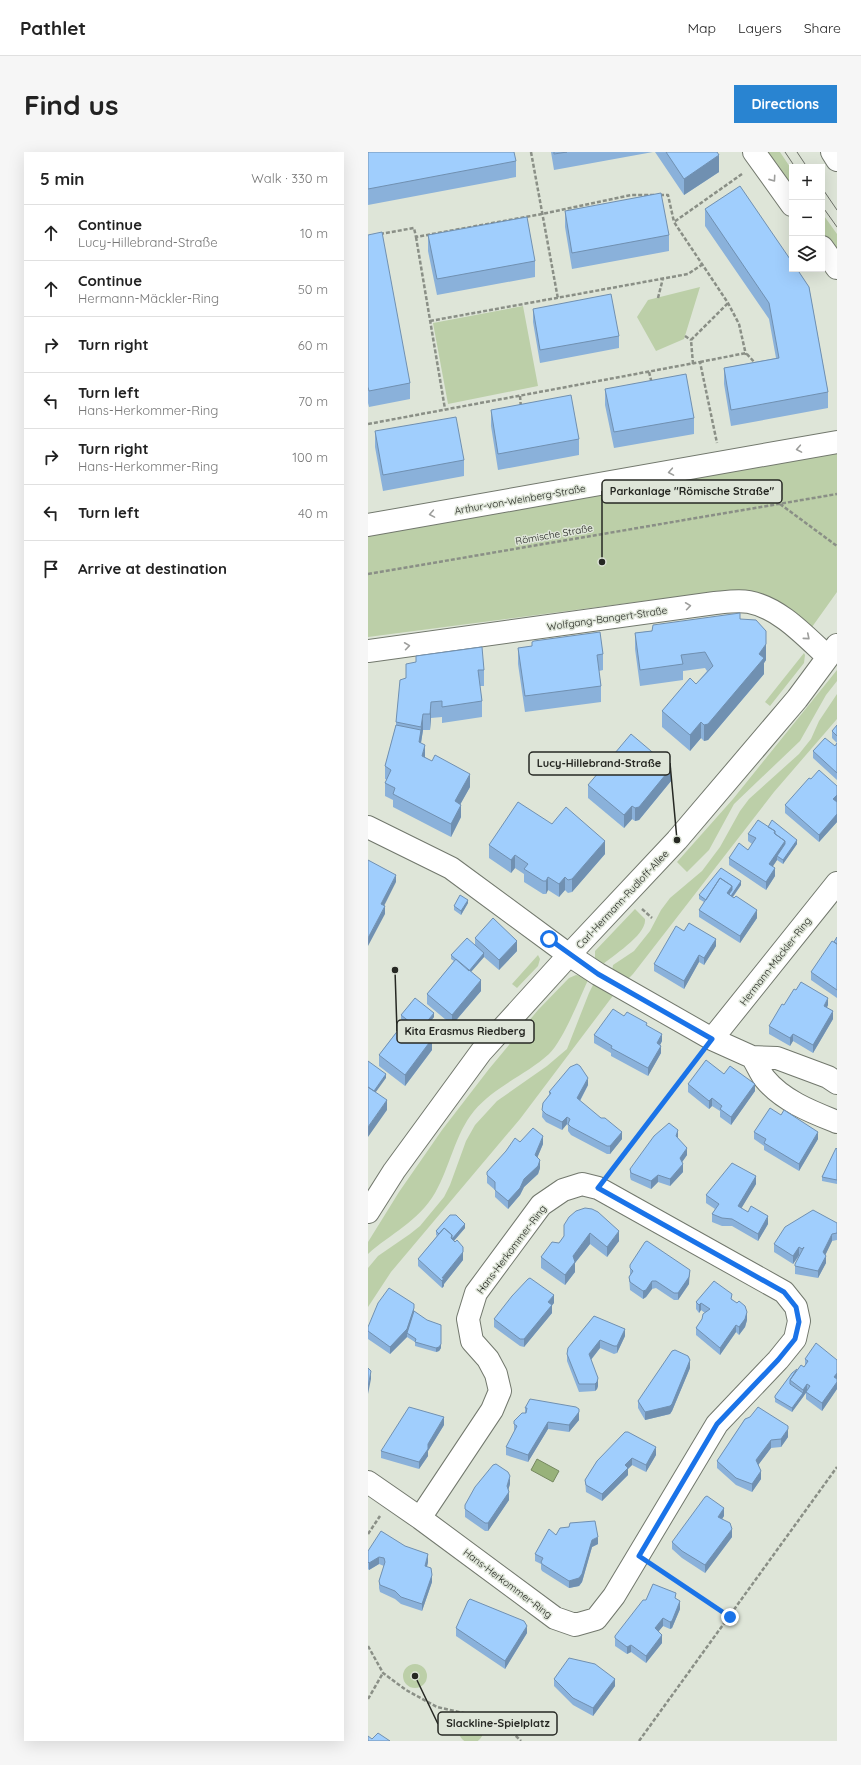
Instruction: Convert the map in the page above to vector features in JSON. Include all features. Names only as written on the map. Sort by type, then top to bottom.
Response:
[{"type":"street","points":[[754,152],[789,201]]},
{"type":"street","points":[[832,152],[837,160]]},
{"type":"street","points":[[825,251],[837,268]]},
{"type":"street","name":"Arthur-von-Weinberg-Straße","points":[[368,525],[837,442]]},
{"type":"street","name":"Wolfgang-Bangert-Straße","points":[[368,651],[715,602],[748,602],[772,609],[808,638],[833,651]]},
{"type":"street","name":"Carl-Hermann-Rudloff-Allee","points":[[368,1212],[394,1171],[481,1052],[569,954],[682,835],[797,699],[833,651]]},
{"type":"street","points":[[368,827],[451,868],[598,974],[712,1039],[752,1058],[777,1058],[828,1076],[837,1084]]},
{"type":"street","name":"Hermann-Mäckler-Ring","points":[[712,1039],[837,883]]},
{"type":"street","points":[[752,1058],[766,1079],[786,1097],[809,1111],[837,1122]]},
{"type":"street","name":"Hans-Herkommer-Ring","points":[[368,1482],[420,1518],[555,1618],[575,1625],[596,1619],[614,1596],[639,1556],[717,1424],[778,1360],[795,1339],[799,1322],[796,1307],[784,1292],[598,1188],[582,1184],[563,1190],[541,1205],[476,1293],[468,1319],[472,1341],[488,1359],[496,1374],[500,1391],[492,1410],[420,1518]]},
{"type":"path","points":[[531,152],[558,298]]},
{"type":"path","points":[[674,222],[742,174]]},
{"type":"path","points":[[416,237],[542,214],[630,195],[668,195],[674,222],[728,303],[739,324],[746,355]]},
{"type":"path","points":[[630,195],[630,202]]},
{"type":"path","points":[[588,204],[589,210]]},
{"type":"path","points":[[376,235],[414,228],[445,409]]},
{"type":"path","points":[[430,321],[688,274],[703,264]]},
{"type":"path","points":[[658,298],[663,278]]},
{"type":"path","points":[[693,364],[691,340],[728,303]]},
{"type":"path","points":[[685,336],[691,340]]},
{"type":"path","points":[[368,424],[746,353],[746,355],[757,365]]},
{"type":"path","points":[[700,362],[722,463]]},
{"type":"path","points":[[649,372],[654,390]]},
{"type":"path","points":[[520,396],[521,414]]},
{"type":"path","name":"Römische Straße","points":[[368,574],[837,494]]},
{"type":"path","points":[[780,504],[837,546]]},
{"type":"path","points":[[598,1188],[712,1039]]},
{"type":"path","points":[[639,1741],[837,1467]]},
{"type":"path","points":[[639,1556],[730,1617]]},
{"type":"path","points":[[368,1646],[383,1673],[406,1690],[437,1707],[468,1714],[508,1728],[521,1741]]},
{"type":"path","points":[[368,1699],[383,1673]]},
{"type":"shaded area","points":[[764,152],[780,152],[789,166],[789,188]]},
{"type":"shaded area","points":[[825,217],[837,234],[837,249],[825,237]]},
{"type":"shaded area","points":[[700,287],[684,339],[656,351],[637,317],[648,300]]},
{"type":"shaded area","points":[[523,306],[538,386],[448,404],[433,323]]},
{"type":"shaded area","points":[[837,451],[837,592],[812,627],[777,602],[750,590],[713,592],[368,637],[368,533]]},
{"type":"shaded area","points":[[804,653],[804,663],[770,706],[765,702]]},
{"type":"shaded area","points":[[837,670],[837,681],[826,695],[800,741],[734,804],[709,850],[687,872],[677,862],[733,799]]},
{"type":"shaded area","points":[[837,694],[837,719],[774,792],[633,974],[627,980],[612,971],[613,965],[634,951],[650,931],[661,910],[670,898],[702,871],[720,847],[740,811],[749,799],[799,754],[811,739],[819,721]]},
{"type":"shaded area","points":[[635,909],[645,919],[641,932],[628,945],[601,966],[595,962],[595,951]]},
{"type":"shaded area","points":[[538,955],[540,959],[538,966],[517,988],[512,984]]},
{"type":"shaded area","points":[[576,975],[589,978],[566,1029],[555,1047],[549,1054],[531,1068],[491,1094],[482,1102],[467,1120],[457,1140],[440,1183],[428,1203],[413,1219],[368,1254],[368,1242],[399,1192],[442,1130],[489,1069],[538,1010],[569,978]]},
{"type":"shaded area","points":[[597,983],[615,993],[520,1119],[391,1272],[368,1307],[368,1268],[378,1256],[420,1226],[444,1197],[466,1141],[475,1125],[497,1101],[547,1066],[567,1049],[589,993],[593,985]]},
{"type":"shaded area","points":[[537,1459],[559,1471],[553,1482],[531,1470]]},
{"type":"shaded area","points":[[415,1664],[423,1668],[427,1676],[423,1684],[415,1688],[407,1684],[403,1676],[407,1668]]},
{"type":"shaded area","points":[[471,1719],[479,1723],[483,1731],[479,1739],[471,1743],[463,1739],[459,1731],[463,1723]]},
{"type":"building","points":[[368,152],[514,152],[516,161],[368,189]]},
{"type":"building","points":[[554,152],[567,152],[554,154]]},
{"type":"building","points":[[666,152],[717,152],[719,155],[684,179]]},
{"type":"building","points":[[740,186],[789,258],[789,272],[799,272],[809,287],[828,392],[731,410],[724,368],[779,358],[769,303],[705,209]]},
{"type":"building","points":[[661,193],[669,235],[572,253],[565,211]]},
{"type":"building","points":[[527,217],[535,261],[437,279],[428,235]]},
{"type":"building","points":[[382,232],[410,383],[369,391],[368,235]]},
{"type":"building","points":[[611,294],[619,336],[540,350],[533,309]]},
{"type":"building","points":[[686,374],[694,418],[614,432],[605,389]]},
{"type":"building","points":[[571,395],[579,439],[498,454],[491,410]]},
{"type":"building","points":[[456,417],[464,460],[383,475],[375,431]]},
{"type":"building","points":[[740,613],[740,619],[756,620],[766,631],[766,644],[759,654],[764,658],[708,724],[704,725],[701,722],[690,735],[662,711],[690,678],[696,684],[713,666],[705,652],[681,655],[683,664],[640,670],[635,633],[652,631],[653,625]]},
{"type":"building","points":[[600,632],[603,654],[597,655],[601,686],[525,696],[518,648],[532,646],[532,642],[534,641]]},
{"type":"building","points":[[482,647],[484,670],[478,670],[482,701],[442,707],[442,701],[431,702],[430,714],[423,714],[421,727],[396,722],[400,680],[406,678],[406,664],[416,662],[416,656]]},
{"type":"building","points":[[396,725],[421,730],[419,742],[425,745],[422,756],[432,761],[435,755],[470,774],[455,801],[461,805],[451,824],[393,794],[395,788],[385,783],[391,770],[385,766]]},
{"type":"building","points":[[837,725],[837,736],[832,731]]},
{"type":"building","points":[[631,734],[671,768],[639,807],[635,808],[632,806],[624,815],[588,785]]},
{"type":"building","points":[[825,738],[835,746],[837,743],[837,773],[813,751]]},
{"type":"building","points":[[819,770],[837,786],[837,795],[833,799],[837,802],[837,814],[819,835],[785,805],[809,778],[811,779]]},
{"type":"building","points":[[518,802],[552,824],[566,807],[605,841],[572,879],[568,880],[565,877],[559,884],[548,877],[546,881],[543,881],[524,869],[528,864],[515,855],[511,860],[489,845]]},
{"type":"building","points":[[758,820],[775,831],[774,833],[785,841],[769,864],[775,868],[766,882],[729,858],[739,843],[748,850],[756,838],[748,834]]},
{"type":"building","points":[[772,820],[797,840],[783,860],[777,856],[785,844],[785,841],[775,834],[775,831],[768,827]]},
{"type":"building","points":[[368,860],[396,875],[381,904],[385,906],[368,938]]},
{"type":"building","points":[[721,868],[741,881],[731,896],[729,894],[732,890],[732,886],[720,878],[706,900],[699,895]]},
{"type":"building","points":[[720,878],[732,886],[727,893],[734,898],[736,896],[757,910],[740,936],[699,910]]},
{"type":"building","points":[[460,895],[468,900],[461,911],[454,906]]},
{"type":"building","points":[[493,918],[517,941],[499,960],[475,938]]},
{"type":"building","points":[[689,923],[716,939],[704,958],[699,955],[684,981],[654,964],[676,926],[684,931]]},
{"type":"building","points":[[837,937],[837,944],[834,942]]},
{"type":"building","points":[[467,938],[484,953],[469,971],[451,955]]},
{"type":"building","points":[[832,941],[837,944],[837,990],[811,972]]},
{"type":"building","points":[[456,959],[481,980],[452,1015],[427,994]]},
{"type":"building","points":[[801,982],[828,998],[824,1006],[833,1011],[813,1045],[793,1034],[790,1038],[769,1026],[782,1004],[784,1005],[794,989],[796,990]]},
{"type":"building","points":[[415,998],[434,1013],[420,1030],[401,1015]]},
{"type":"building","points":[[613,1009],[624,1016],[627,1012],[647,1023],[646,1025],[662,1034],[657,1043],[661,1046],[648,1068],[611,1048],[612,1046],[594,1035]]},
{"type":"building","points":[[406,1020],[432,1039],[405,1075],[379,1055]]},
{"type":"building","points":[[706,1060],[724,1074],[730,1066],[755,1084],[731,1117],[720,1109],[722,1106],[712,1098],[709,1101],[688,1084]]},
{"type":"building","points":[[368,1061],[386,1074],[374,1091],[368,1087]]},
{"type":"building","points":[[577,1064],[588,1078],[577,1098],[601,1118],[605,1118],[622,1132],[610,1146],[607,1146],[571,1127],[568,1124],[570,1119],[567,1117],[562,1122],[546,1114],[542,1110],[543,1103],[551,1093],[549,1092],[570,1067]]},
{"type":"building","points":[[368,1087],[387,1100],[368,1127]]},
{"type":"building","points":[[770,1108],[781,1115],[784,1110],[818,1132],[799,1164],[764,1143],[766,1139],[754,1132]]},
{"type":"building","points":[[669,1123],[678,1130],[676,1136],[687,1148],[680,1158],[683,1164],[670,1179],[658,1175],[651,1181],[631,1173],[630,1169],[654,1136]]},
{"type":"building","points":[[533,1128],[543,1136],[535,1155],[540,1160],[538,1166],[524,1179],[520,1188],[508,1201],[495,1190],[495,1182],[487,1175],[487,1172],[506,1151],[515,1138],[520,1142]]},
{"type":"building","points":[[836,1148],[837,1180],[822,1177]]},
{"type":"building","points":[[732,1163],[756,1176],[738,1206],[748,1212],[751,1206],[768,1216],[758,1234],[732,1219],[722,1218],[712,1214],[719,1204],[706,1195]]},
{"type":"building","points":[[585,1208],[598,1212],[619,1231],[607,1247],[590,1233],[573,1256],[575,1262],[565,1275],[541,1257],[552,1242],[559,1243],[564,1236],[564,1225],[569,1217],[576,1211]]},
{"type":"building","points":[[813,1210],[837,1223],[837,1233],[832,1234],[823,1252],[826,1256],[818,1271],[795,1266],[804,1247],[802,1249],[799,1247],[793,1256],[774,1244],[785,1227]]},
{"type":"building","points":[[450,1215],[456,1215],[465,1224],[452,1239],[452,1235],[444,1228],[439,1234],[436,1231]]},
{"type":"building","points":[[444,1228],[452,1235],[451,1238],[455,1242],[457,1240],[463,1247],[463,1252],[442,1278],[444,1278],[442,1281],[418,1259]]},
{"type":"building","points":[[647,1241],[690,1270],[689,1277],[678,1293],[674,1293],[656,1281],[652,1281],[646,1290],[643,1291],[630,1282],[629,1277],[633,1271],[630,1268],[630,1265]]},
{"type":"building","points":[[530,1278],[554,1295],[548,1302],[552,1305],[524,1339],[520,1339],[494,1319],[512,1296]]},
{"type":"building","points":[[714,1281],[732,1294],[731,1299],[737,1303],[739,1301],[745,1306],[747,1312],[745,1319],[739,1327],[736,1325],[720,1348],[696,1328],[702,1319],[703,1314],[710,1309],[701,1303],[699,1305],[696,1302]]},
{"type":"building","points":[[389,1288],[414,1304],[407,1329],[390,1347],[368,1331],[368,1327],[378,1303]]},
{"type":"building","points":[[414,1311],[427,1320],[441,1325],[441,1344],[439,1347],[436,1348],[415,1342],[416,1339],[407,1333]]},
{"type":"building","points":[[594,1316],[625,1329],[617,1346],[600,1340],[589,1354],[598,1378],[597,1382],[595,1384],[579,1384],[567,1354],[568,1348]]},
{"type":"building","points":[[816,1343],[837,1360],[837,1373],[834,1377],[837,1379],[837,1382],[822,1403],[806,1392],[810,1386],[807,1384],[803,1390],[790,1380],[801,1365],[804,1367],[808,1361],[805,1359]]},
{"type":"building","points":[[675,1350],[688,1356],[690,1360],[672,1404],[670,1406],[645,1412],[638,1401],[672,1351]]},
{"type":"building","points":[[368,1368],[371,1371],[368,1387]]},
{"type":"building","points":[[797,1369],[790,1380],[790,1384],[803,1393],[792,1408],[775,1398],[775,1396],[792,1373]]},
{"type":"building","points":[[530,1399],[576,1407],[579,1409],[579,1412],[569,1425],[548,1422],[528,1455],[506,1447],[517,1426],[514,1424],[514,1421],[522,1413],[526,1413],[527,1408],[525,1408]]},
{"type":"building","points":[[409,1407],[444,1417],[428,1444],[428,1449],[419,1462],[381,1451]]},
{"type":"building","points":[[758,1407],[788,1426],[788,1429],[781,1439],[771,1440],[756,1460],[761,1471],[752,1484],[736,1478],[717,1461],[745,1419],[750,1417]]},
{"type":"building","points":[[625,1432],[628,1432],[656,1447],[646,1465],[632,1458],[625,1465],[628,1468],[602,1494],[586,1485],[585,1480],[597,1461]]},
{"type":"building","points":[[496,1464],[508,1472],[510,1476],[507,1486],[509,1492],[488,1523],[485,1523],[465,1509],[465,1505],[475,1487],[493,1465]]},
{"type":"building","points":[[707,1496],[724,1508],[718,1517],[730,1523],[732,1529],[705,1565],[682,1551],[672,1542]]},
{"type":"building","points":[[595,1521],[598,1537],[592,1540],[582,1574],[579,1578],[569,1581],[542,1564],[541,1562],[543,1558],[535,1554],[549,1529],[556,1535],[560,1528],[569,1527],[570,1523]]},
{"type":"building","points":[[381,1531],[405,1546],[428,1554],[425,1566],[431,1568],[432,1575],[422,1604],[401,1597],[395,1591],[380,1585],[379,1581],[385,1562],[384,1558],[379,1557],[369,1563],[368,1551]]},
{"type":"building","points":[[653,1584],[676,1593],[675,1598],[680,1601],[672,1621],[670,1622],[663,1618],[655,1628],[662,1635],[646,1656],[631,1645],[627,1647],[615,1638],[615,1636],[643,1600],[646,1600]]},
{"type":"building","points":[[470,1599],[524,1621],[527,1626],[505,1661],[456,1628]]},
{"type":"building","points":[[569,1658],[595,1664],[615,1679],[593,1708],[573,1698],[554,1679]]},
{"type":"building","points":[[378,1733],[390,1741],[368,1741],[368,1736],[372,1739]]},
{"type":"tram line","points":[[785,152],[793,164]]},
{"type":"tram line","points":[[797,152],[805,164]]},
{"type":"tram line","points":[[825,192],[837,210]]},
{"type":"tram line","points":[[825,210],[837,227]]},
{"type":"place","name":"Parkanlage \"Römische Straße\"","points":[[602,562]]},
{"type":"place","name":"Lucy-Hillebrand-Straße","points":[[677,840]]},
{"type":"place","name":"Kita Erasmus Riedberg","points":[[395,970]]},
{"type":"place","name":"Slackline-Spielplatz","points":[[415,1676]]},
{"type":"route","points":[[549,939],[598,974],[712,1039],[598,1188],[784,1292],[796,1307],[799,1322],[795,1339],[778,1360],[717,1424],[639,1556],[730,1617]]}]
